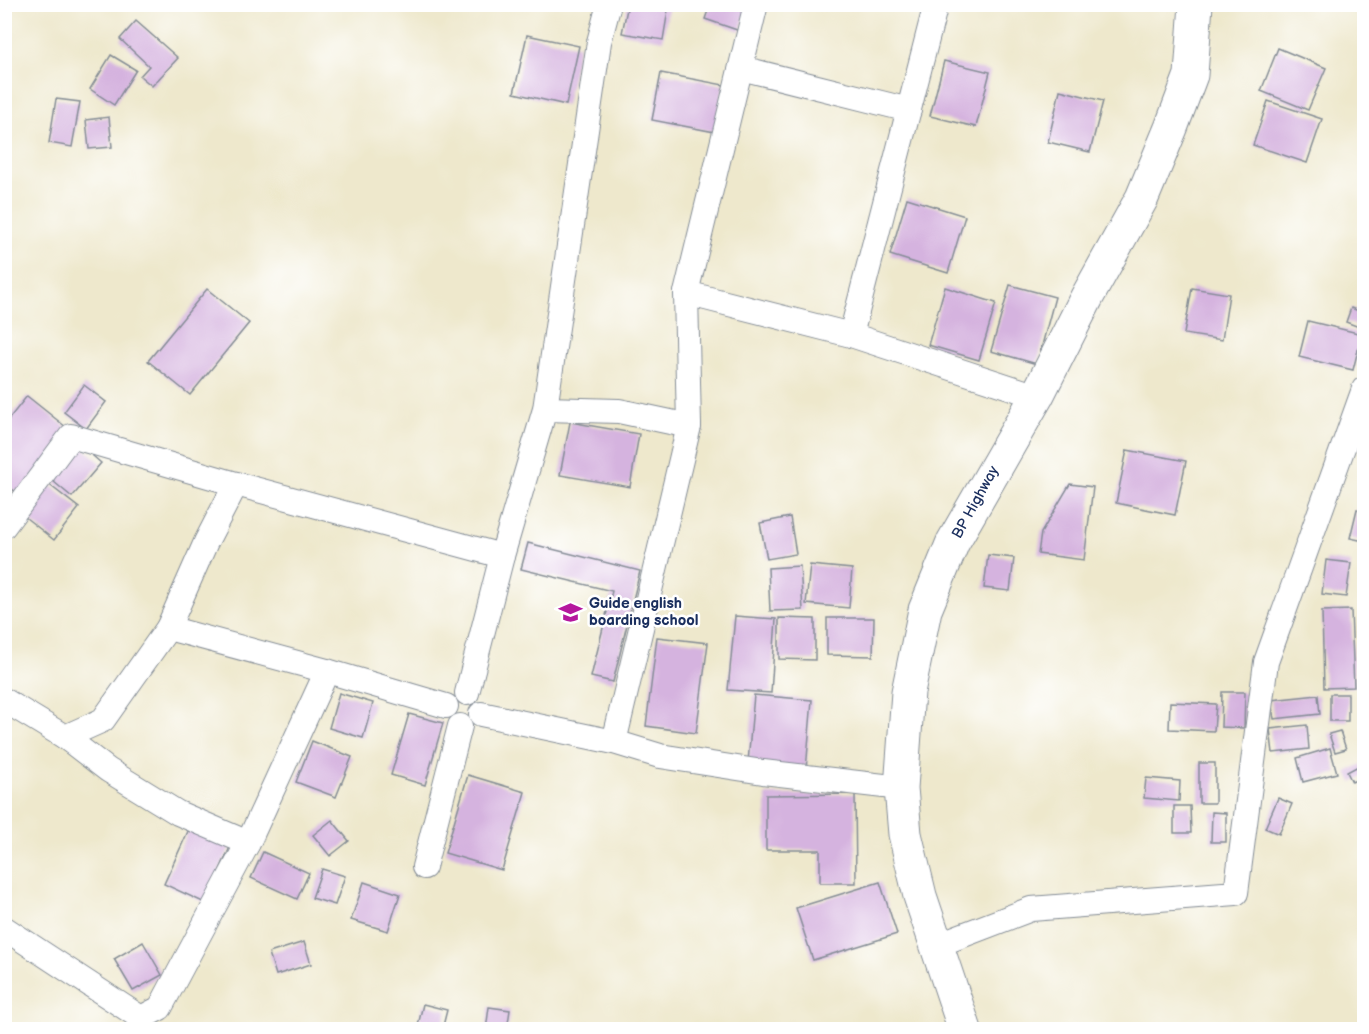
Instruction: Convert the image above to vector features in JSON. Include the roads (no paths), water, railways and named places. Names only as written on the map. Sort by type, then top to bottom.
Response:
[{"type":"highway","name":"BP Highway","points":[[965,1029],[920,896],[905,834],[901,788],[908,692],[925,610],[953,542],[1037,396],[1142,198],[1191,75],[1196,4]]},
{"type":"street","points":[[467,693],[502,556],[545,409],[599,42],[609,4]]},
{"type":"street","points":[[614,742],[689,426],[686,292],[756,4]]},
{"type":"street","points":[[851,335],[936,4]]},
{"type":"street","points":[[741,68],[909,110]]},
{"type":"street","points":[[686,292],[851,335],[1037,396]]},
{"type":"street","points":[[937,945],[1031,909],[1236,893],[1266,662],[1365,389]]},
{"type":"street","points":[[545,409],[619,411],[689,426]]},
{"type":"street","points":[[4,526],[71,436],[236,484],[502,556]]},
{"type":"street","points":[[65,737],[103,720],[168,628],[206,542],[236,484]]},
{"type":"street","points":[[168,628],[446,706]]},
{"type":"street","points":[[4,928],[141,1018],[160,1008],[248,843],[327,671]]},
{"type":"street","points":[[462,692],[467,693],[473,695],[480,703],[481,714],[475,723],[465,727],[454,725],[447,717],[446,706],[452,696],[462,692]]},
{"type":"street","points":[[4,700],[65,737],[108,770],[178,813],[248,843]]},
{"type":"street","points":[[481,714],[614,742],[660,756],[763,772],[901,788]]},
{"type":"street","points":[[424,867],[460,726]]},
{"type":"place","name":"Guide english boarding school","points":[[571,612]]}]
